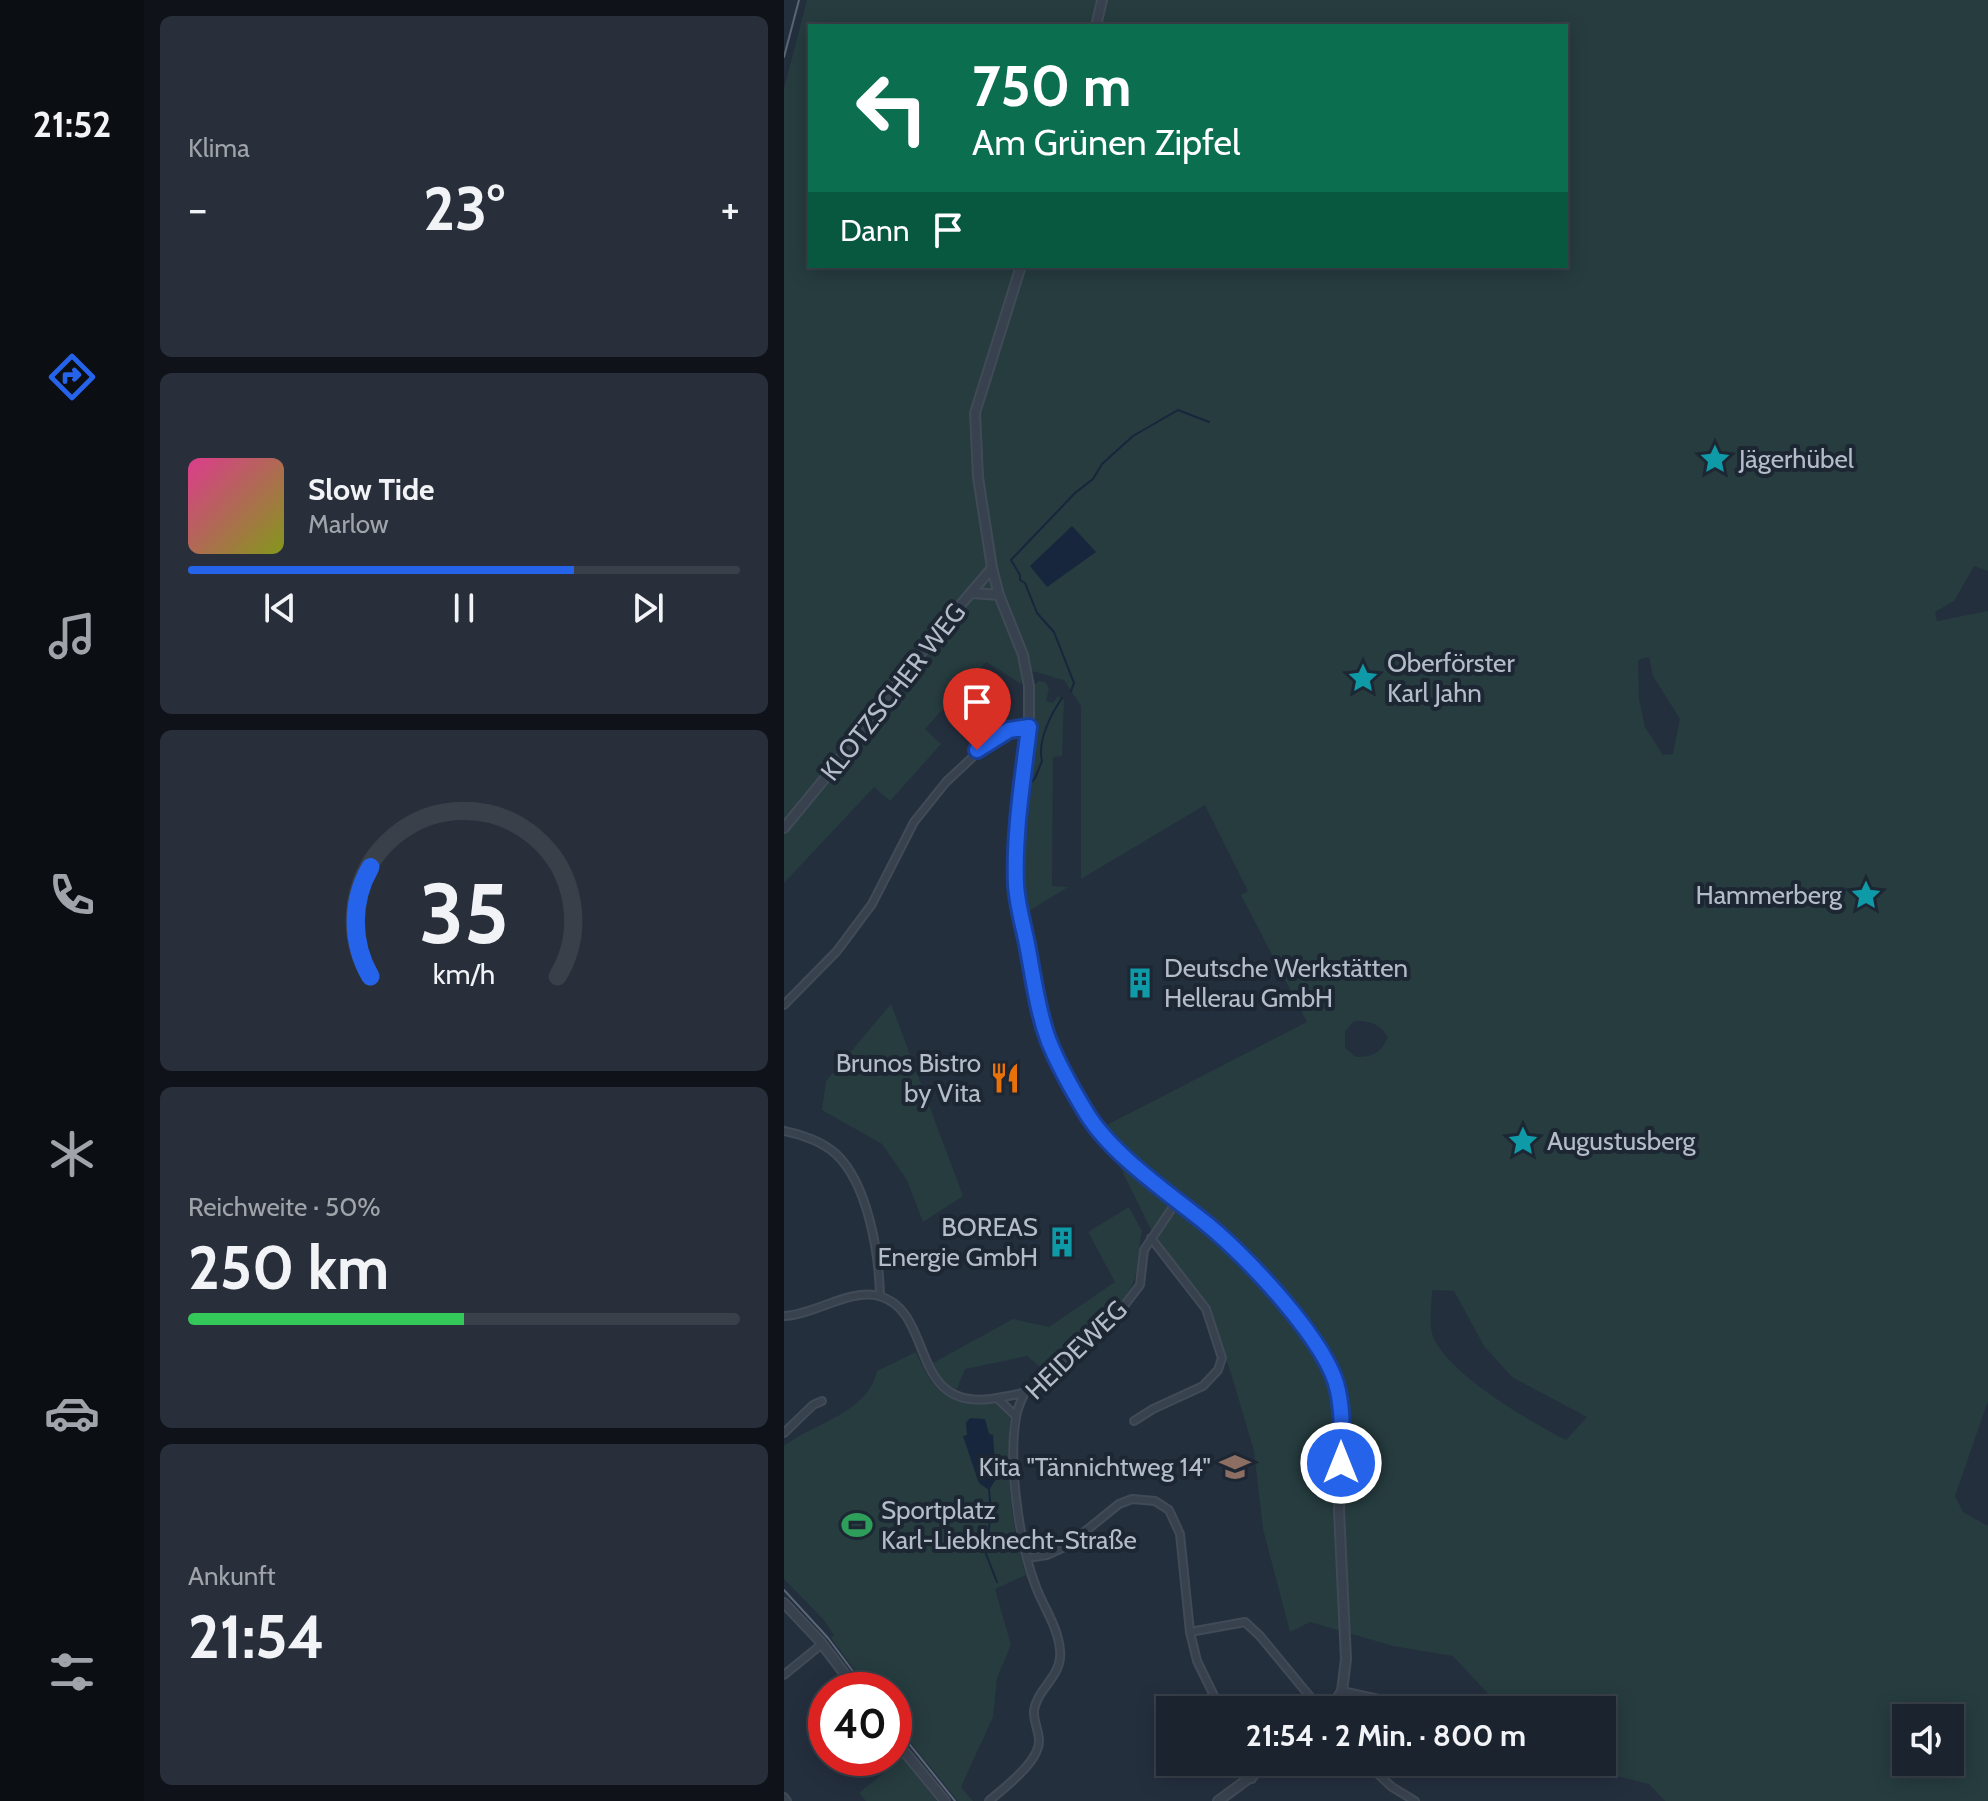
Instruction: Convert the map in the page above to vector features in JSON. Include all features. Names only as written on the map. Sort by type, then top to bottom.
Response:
[{"type":"street","points":[[1096,24],[1102,0]]},
{"type":"street","points":[[1020,268],[975,413],[978,477],[992,568],[1028,675],[1029,727],[1018,826],[1016,884],[1029,955],[1048,1038],[1092,1121],[1127,1157],[1210,1226],[1265,1282],[1329,1365],[1338,1390],[1342,1440],[1339,1510],[1346,1659],[1339,1696]]},
{"type":"street","name":"KLOTZSCHER WEG","points":[[784,828],[934,636],[992,568]]},
{"type":"street","name":"KLOTZSCHER WEG","points":[[972,593],[999,595]]},
{"type":"street","points":[[784,1005],[837,951],[872,904],[914,822],[946,782],[992,739],[1009,730],[1029,727]]},
{"type":"street","points":[[784,1131],[827,1147],[844,1163],[870,1221],[880,1296]]},
{"type":"street","name":"HEIDEWEG","points":[[989,1801],[1012,1782],[1037,1750],[1039,1741],[1034,1708],[1059,1666],[1060,1650],[1055,1628],[1036,1588],[1020,1526],[1014,1469],[1016,1416],[1024,1394],[1037,1387],[1117,1315],[1140,1285],[1144,1250],[1177,1201]]},
{"type":"street","points":[[1134,1421],[1203,1386],[1218,1370],[1222,1358],[1206,1309],[1151,1238]]},
{"type":"street","points":[[784,1316],[800,1315],[860,1295],[880,1296],[905,1314],[939,1384],[954,1395],[973,1400],[1024,1394]]},
{"type":"street","name":"HEIDEWEG","points":[[997,1398],[1016,1416]]},
{"type":"street","points":[[784,1433],[813,1405],[822,1401]]},
{"type":"street","points":[[1027,1558],[1047,1555],[1067,1546],[1119,1504],[1132,1499],[1155,1501],[1169,1510],[1180,1534],[1190,1632],[1202,1676],[1213,1696]]},
{"type":"street","points":[[784,1603],[843,1672]]},
{"type":"street","points":[[1190,1632],[1245,1622],[1309,1696]]},
{"type":"street","points":[[784,1675],[822,1644]]},
{"type":"street","points":[[1342,1691],[1365,1696]]},
{"type":"street","points":[[912,1761],[945,1801]]},
{"type":"street","points":[[1218,1801],[1255,1776]]},
{"type":"street","points":[[1380,1776],[1415,1801]]},
{"type":"green space","points":[[807,0],[1988,0],[1988,571],[1974,566],[1954,601],[1935,612],[1937,621],[1988,611],[1988,1401],[1955,1496],[1963,1512],[1988,1526],[1988,1801],[1665,1801],[1649,1784],[1616,1776],[1616,1696],[1490,1696],[1453,1656],[1393,1646],[1310,1622],[1290,1632],[1263,1529],[1254,1451],[1230,1370],[1207,1308],[1155,1238],[1101,1128],[1307,1022],[1241,895],[1248,891],[1205,805],[1081,879],[1081,706],[1064,680],[1033,671],[1024,671],[1021,684],[986,662],[925,729],[941,744],[890,801],[874,787],[784,883],[784,89]],"holes":[[[1649,657],[1653,676],[1680,719],[1673,754],[1663,755],[1645,727],[1639,699],[1638,660]],[[1354,1021],[1378,1026],[1388,1037],[1376,1053],[1356,1057],[1345,1048],[1345,1031]],[[1432,1290],[1454,1291],[1484,1346],[1512,1377],[1587,1417],[1566,1440],[1493,1397],[1444,1354],[1431,1328]]]},
{"type":"green space","points":[[1039,681],[1045,682],[1049,688],[1046,701],[1053,703],[1058,696],[1064,700],[1062,756],[1053,757],[1052,886],[1068,887],[1024,914],[1020,828],[1023,800],[1030,800],[1032,787],[1025,784],[1033,686]]},
{"type":"green space","points":[[891,1004],[963,1196],[923,1222],[907,1180],[882,1144],[822,1110],[826,1081]]},
{"type":"green space","points":[[1129,1207],[1142,1231],[1136,1276],[1119,1304],[1095,1329],[1047,1373],[1027,1356],[965,1369],[956,1391],[942,1382],[931,1364],[1013,1319],[1049,1327],[1115,1282],[1088,1232]]},
{"type":"green space","points":[[916,1352],[929,1378],[944,1394],[965,1402],[994,1403],[1010,1417],[1010,1497],[1026,1575],[995,1589],[1011,1645],[997,1678],[993,1717],[961,1787],[973,1801],[958,1801],[912,1744],[912,1672],[856,1672],[831,1638],[834,1635],[823,1619],[784,1579],[784,1446],[838,1416],[863,1397],[877,1371]],"holes":[[[992,1435],[996,1479],[972,1463],[964,1437]]]},
{"type":"green space","points":[[912,1770],[937,1801],[866,1801],[859,1793],[880,1776],[912,1776]]},
{"type":"water","points":[[1072,526],[1096,552],[1047,587],[1030,566]]},
{"type":"water","points":[[970,1418],[985,1419],[989,1434],[993,1435],[996,1479],[989,1490],[979,1483],[963,1436],[967,1435],[966,1423]]},
{"type":"waterway","points":[[1071,691],[1074,683],[1054,632],[1037,613],[1025,583],[1020,580],[1011,560],[1075,493],[1093,479],[1102,464],[1133,436],[1178,410],[1209,422]]},
{"type":"waterway","points":[[1029,785],[1042,761],[1041,745],[1046,728],[1062,698]]},
{"type":"waterway","points":[[989,1490],[991,1511],[986,1554],[997,1582]]},
{"type":"tram line","points":[[784,57],[799,0]]},
{"type":"tram line","points":[[784,1590],[828,1638],[854,1672]]},
{"type":"tram line","points":[[912,1747],[955,1801]]},
{"type":"place","name":"Jägerhübel","points":[[1715,459]]},
{"type":"place","name":"Oberförster Karl Jahn","points":[[1363,678]]},
{"type":"place","name":"Hammerberg","points":[[1866,895]]},
{"type":"place","name":"Deutsche Werkstätten Hellerau GmbH","points":[[1140,983]]},
{"type":"place","name":"Brunos Bistro by Vita","points":[[1005,1078]]},
{"type":"place","name":"Augustusberg","points":[[1523,1141]]},
{"type":"place","name":"BOREAS Energie GmbH","points":[[1062,1242]]},
{"type":"place","name":"Kita \"Tännichtweg 14\"","points":[[1235,1467]]},
{"type":"place","name":"Sportplatz Karl-Liebknecht-Straße","points":[[857,1525]]},
{"type":"route","points":[[977,750],[1009,730],[1029,727],[1018,826],[1017,895],[1048,1038],[1065,1074],[1088,1116],[1109,1140],[1148,1178],[1210,1226],[1236,1251],[1318,1348],[1329,1365],[1338,1390],[1341,1463]]}]
